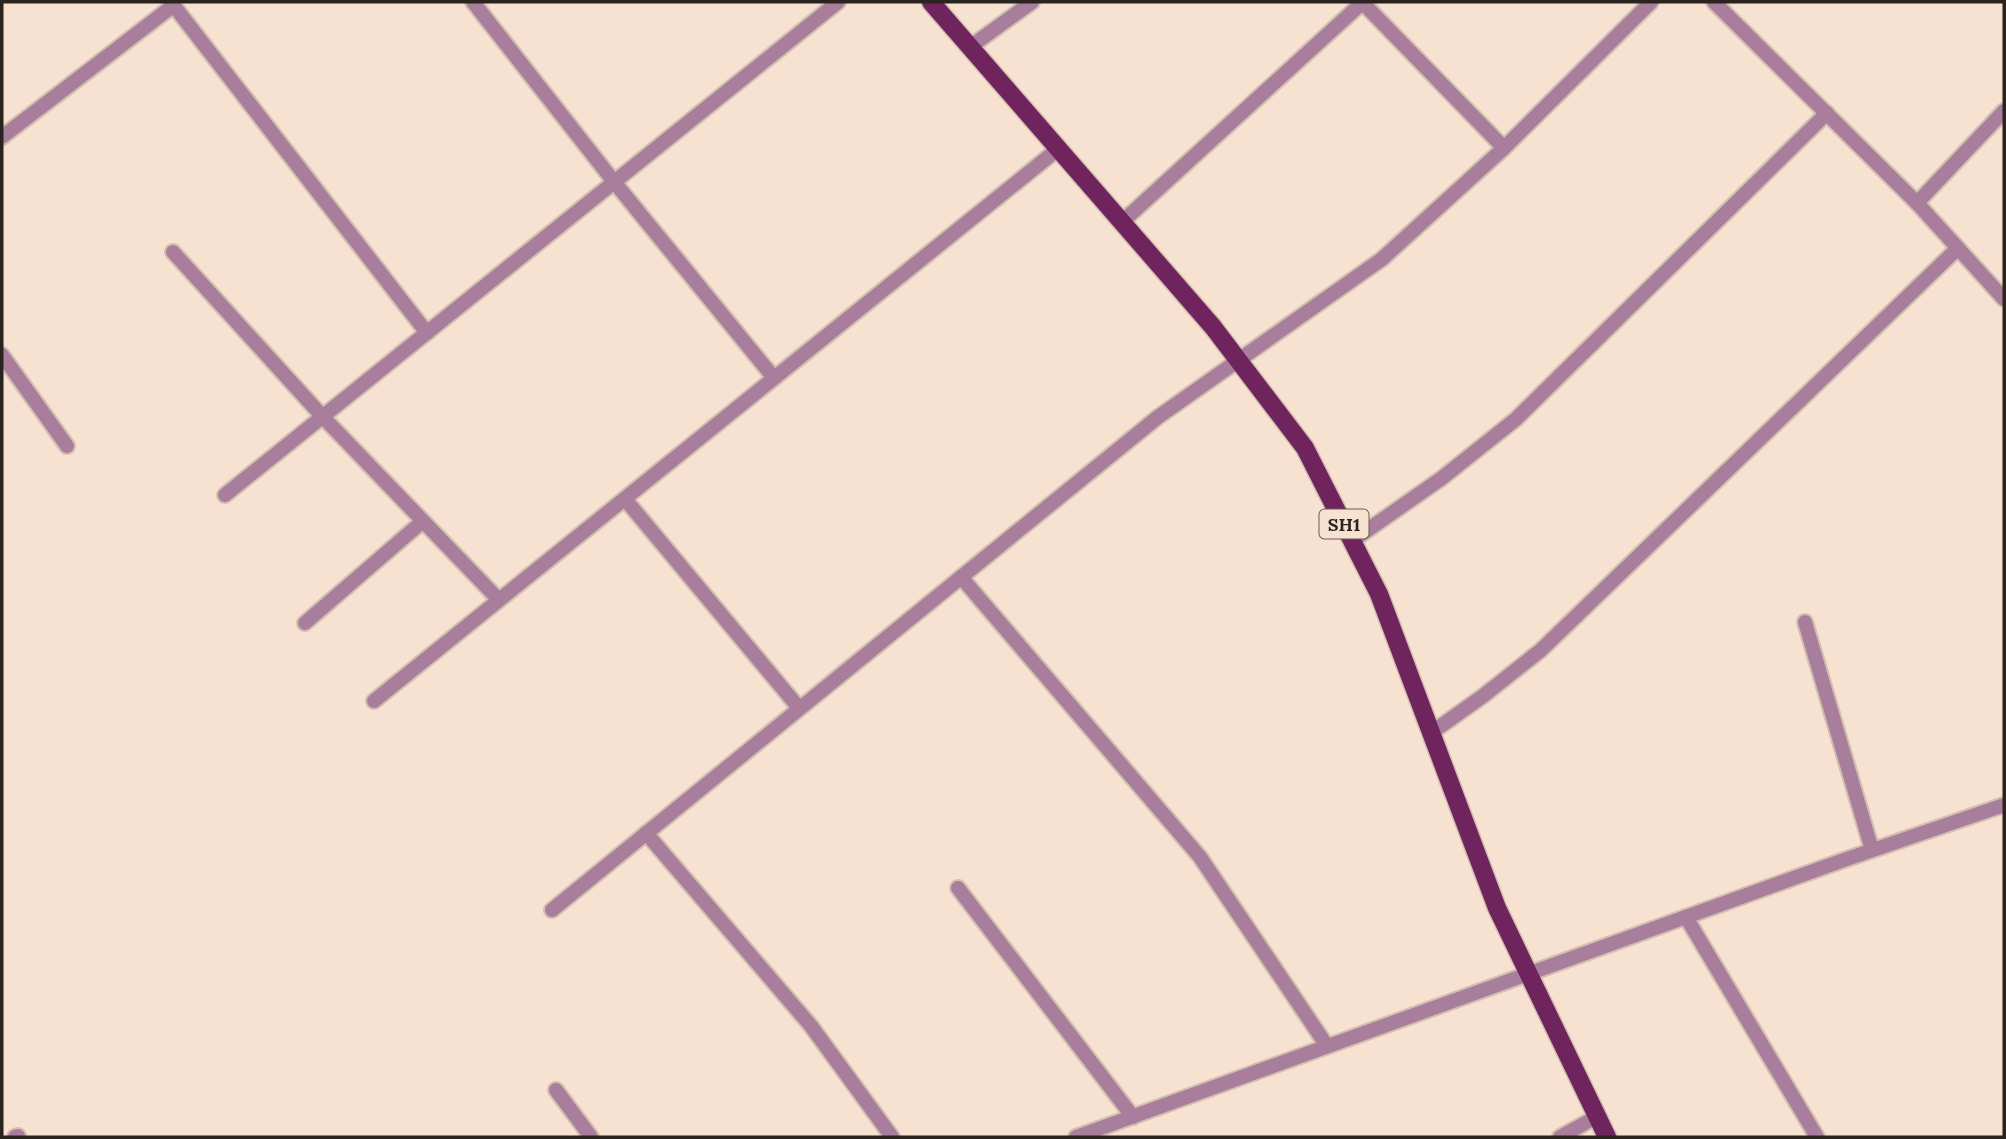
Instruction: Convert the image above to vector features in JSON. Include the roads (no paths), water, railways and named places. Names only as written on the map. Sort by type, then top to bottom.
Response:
[{"type":"main road","name":"SH1","points":[[931,2],[1213,327],[1306,448],[1379,594],[1496,908],[1607,1137]]},
{"type":"street","points":[[473,2],[615,183],[774,378]]},
{"type":"street","points":[[225,495],[838,2]]},
{"type":"street","points":[[970,47],[1032,2]]},
{"type":"street","points":[[1122,222],[1362,2],[1504,148]]},
{"type":"street","points":[[552,910],[1158,416],[1382,259],[1504,148],[1651,2]]},
{"type":"street","points":[[1714,2],[1917,203],[2004,299]]},
{"type":"street","points":[[2,138],[173,4],[427,333]]},
{"type":"street","points":[[1917,203],[2004,111]]},
{"type":"street","points":[[1352,541],[1442,478],[1516,419],[1827,113]]},
{"type":"street","points":[[374,701],[1058,149]]},
{"type":"street","points":[[1431,733],[1541,650],[1958,248]]},
{"type":"street","points":[[173,252],[322,416],[499,600]]},
{"type":"street","points":[[2,355],[67,446]]},
{"type":"street","points":[[625,499],[799,708]]},
{"type":"street","points":[[305,623],[423,521]]},
{"type":"street","points":[[961,577],[1200,857],[1327,1046]]},
{"type":"street","points":[[1805,622],[1872,850]]},
{"type":"street","points":[[1076,1137],[2004,805]]},
{"type":"street","points":[[646,833],[811,1026],[892,1137]]},
{"type":"street","points":[[958,888],[1133,1117]]},
{"type":"street","points":[[1686,917],[1817,1137]]},
{"type":"street","points":[[556,1090],[591,1137]]},
{"type":"street","points":[[1560,1137],[1596,1117]]}]
